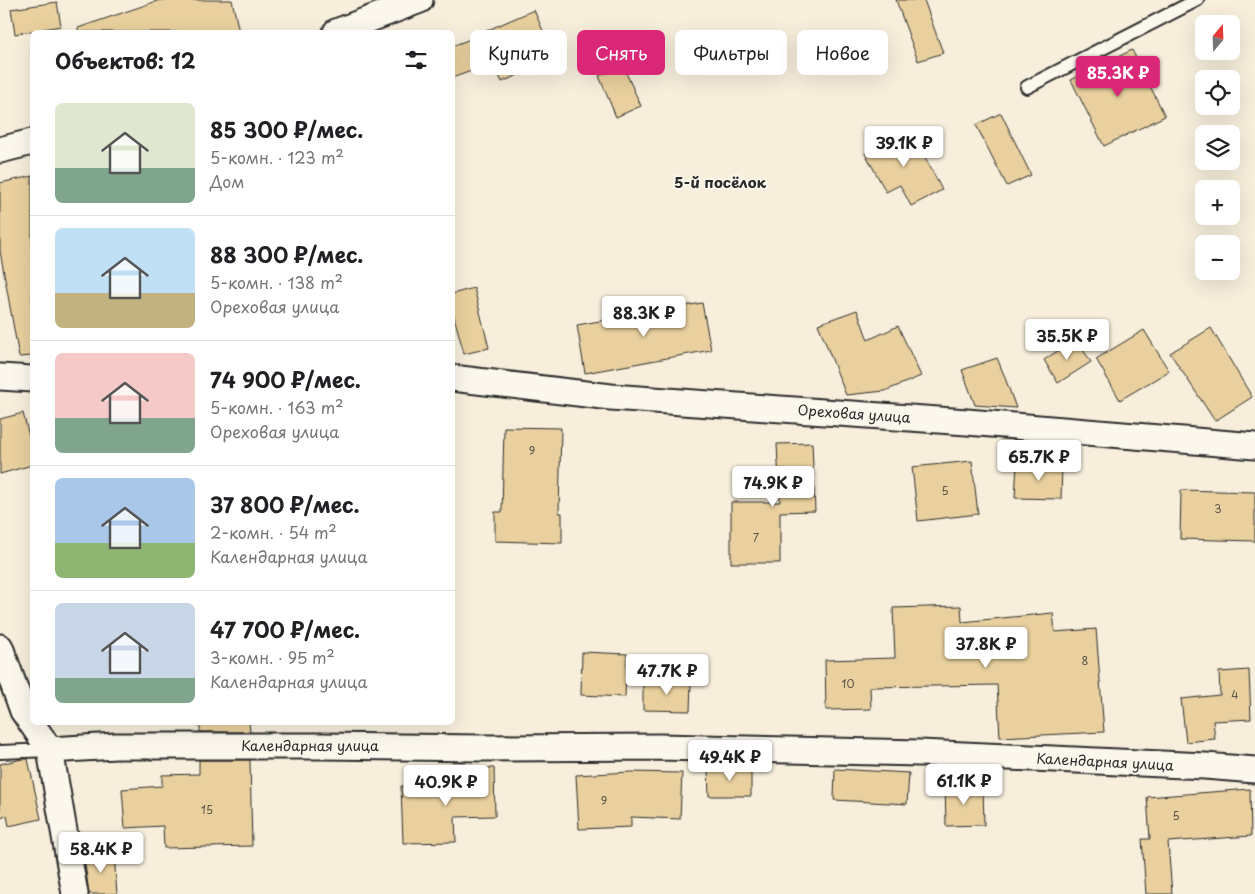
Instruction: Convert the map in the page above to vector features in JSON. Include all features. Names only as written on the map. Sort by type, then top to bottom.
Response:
[{"type":"street","points":[[341,30],[420,0]]},
{"type":"street","points":[[0,150],[30,142]]},
{"type":"street","points":[[0,377],[30,379]]},
{"type":"street","name":"Ореховая улица","points":[[455,378],[611,397],[908,418],[1255,446]]},
{"type":"street","points":[[0,647],[23,711],[30,721]]},
{"type":"street","points":[[33,725],[50,750],[75,894]]},
{"type":"street","name":"Календарная улица","points":[[50,750],[116,746],[669,748],[920,753],[1255,770]]},
{"type":"lane","points":[[1027,87],[1196,0]]},
{"type":"lane","points":[[0,752],[50,750]]},
{"type":"building","points":[[160,0],[232,0],[239,30],[78,30],[78,28]]},
{"type":"building","points":[[896,0],[924,0],[943,53],[918,61]]},
{"type":"building","points":[[57,2],[61,26],[15,34],[11,9]]},
{"type":"building","points":[[534,10],[543,30],[488,30]]},
{"type":"building","points":[[470,39],[470,71],[455,77],[455,45]]},
{"type":"building","points":[[1132,50],[1165,116],[1104,146],[1071,80]]},
{"type":"building","points":[[499,75],[518,75],[502,82]]},
{"type":"building","points":[[627,75],[641,106],[616,117],[599,76]]},
{"type":"building","points":[[1001,113],[1031,175],[1007,186],[976,125]]},
{"type":"building","points":[[911,130],[942,190],[911,206],[900,185],[886,192],[865,153]]},
{"type":"building","points":[[30,176],[30,356],[19,357],[0,251],[0,183]]},
{"type":"building","points":[[474,288],[489,348],[464,354],[455,320],[455,293]]},
{"type":"building","points":[[702,303],[711,350],[585,373],[577,325]]},
{"type":"building","points":[[857,310],[868,340],[898,326],[921,376],[885,391],[846,395],[818,324]]},
{"type":"building","points":[[1211,328],[1252,397],[1215,421],[1170,353]]},
{"type":"building","points":[[1144,330],[1169,371],[1120,400],[1096,359]]},
{"type":"building","points":[[1076,339],[1091,362],[1058,383],[1044,360]]},
{"type":"building","points":[[997,358],[1016,408],[975,405],[962,370]]},
{"type":"building","points":[[23,413],[30,440],[30,466],[0,474],[0,419]]},
{"type":"building","points":[[504,427],[561,428],[559,513],[562,513],[562,543],[495,541],[495,512],[502,512]]},
{"type":"building","points":[[812,443],[815,511],[780,512],[780,563],[731,563],[731,502],[780,502],[777,444]]},
{"type":"building","points":[[972,461],[978,514],[918,521],[912,467]]},
{"type":"building","points":[[1017,463],[1062,466],[1061,499],[1015,498]]},
{"type":"building","points":[[1181,490],[1255,492],[1255,541],[1180,539]]},
{"type":"building","points":[[961,606],[962,622],[1053,613],[1055,632],[1096,629],[1104,732],[1000,737],[997,685],[870,687],[871,709],[826,710],[825,660],[895,658],[893,608]]},
{"type":"building","points":[[582,652],[627,654],[625,697],[581,695]]},
{"type":"building","points":[[1249,670],[1251,719],[1213,721],[1215,739],[1186,742],[1181,699],[1220,695],[1219,672]]},
{"type":"building","points":[[643,682],[691,683],[690,711],[643,710]]},
{"type":"building","points":[[200,725],[249,725],[250,732],[200,732]]},
{"type":"building","points":[[28,759],[41,819],[9,826],[7,816],[0,818],[0,764]]},
{"type":"building","points":[[199,760],[250,760],[252,846],[164,848],[163,826],[125,828],[122,789],[162,786],[162,775],[199,774]]},
{"type":"building","points":[[466,768],[494,768],[495,816],[455,817],[456,842],[403,843],[401,786],[466,785]]},
{"type":"building","points":[[708,768],[751,768],[751,796],[709,796]]},
{"type":"building","points":[[835,769],[909,773],[907,804],[834,800]]},
{"type":"building","points":[[630,772],[682,773],[680,819],[631,817],[631,827],[579,829],[576,775]]},
{"type":"building","points":[[945,787],[983,787],[984,825],[946,826]]},
{"type":"building","points":[[1250,789],[1251,836],[1168,842],[1172,894],[1146,894],[1142,839],[1150,839],[1147,797]]},
{"type":"building","points":[[114,854],[117,894],[89,894],[84,856]]},
{"type":"district","name":"5-й посёлок","points":[[720,183]]}]
